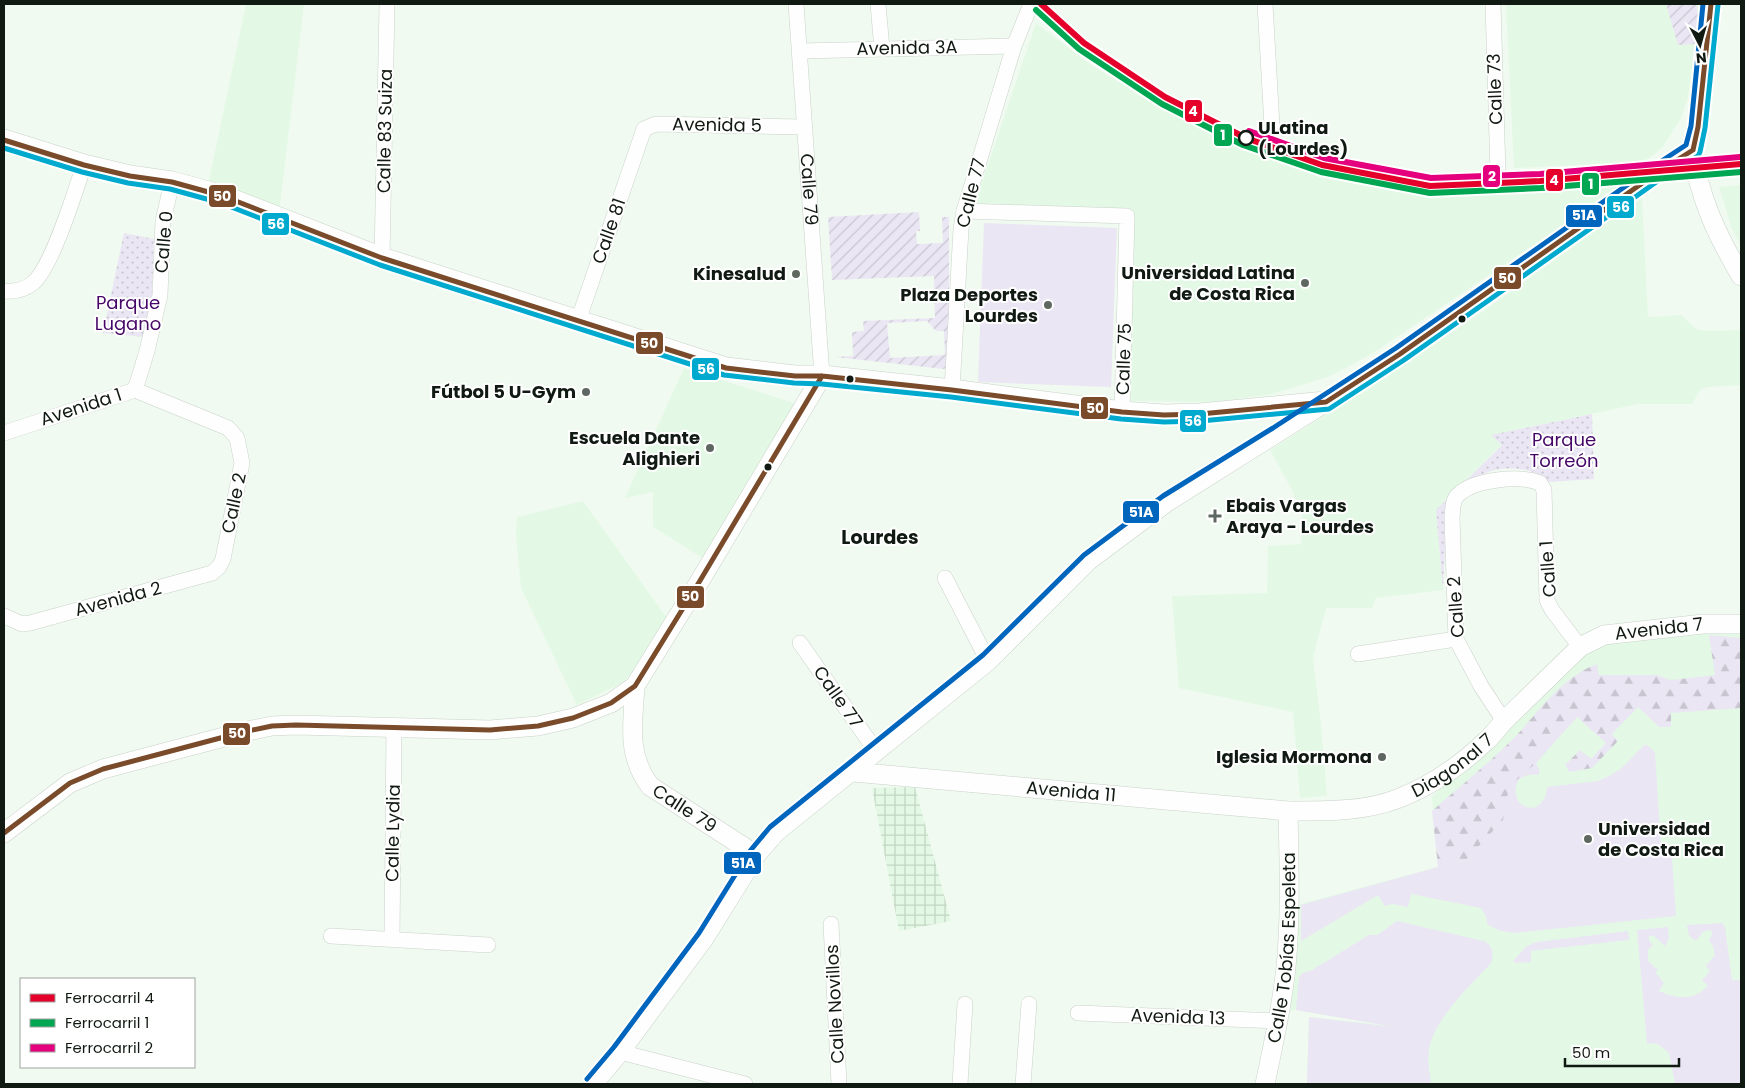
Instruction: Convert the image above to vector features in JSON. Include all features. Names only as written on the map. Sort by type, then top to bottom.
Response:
[{"type":"main road","points":[[4,140],[84,165],[130,176],[172,182],[223,196],[382,258],[726,368],[952,390],[1122,412],[1164,415],[1200,414],[1326,402],[1400,354],[1658,172],[1693,150],[1698,127],[1711,4]]},
{"type":"street","name":"Calle 83 Suiza","points":[[382,258],[387,4]]},
{"type":"street","name":"Calle 79","points":[[796,4],[822,376]]},
{"type":"street","points":[[878,4],[882,49]]},
{"type":"street","name":"Calle 77","points":[[952,390],[961,229],[964,211],[1014,46],[1031,4]]},
{"type":"street","points":[[1265,4],[1272,126]]},
{"type":"street","name":"Calle 73","points":[[1492,4],[1498,174]]},
{"type":"street","name":"Avenida 3A","points":[[800,51],[1014,46]]},
{"type":"street","name":"Avenida 5","points":[[639,142],[644,129],[656,124],[804,127]]},
{"type":"street","name":"Calle 81","points":[[578,321],[639,142]]},
{"type":"street","points":[[1693,150],[1695,169],[1709,213],[1724,246],[1741,276]]},
{"type":"street","points":[[9,292],[24,289],[35,282],[45,267],[53,251],[84,165]]},
{"type":"street","name":"Calle 0","points":[[135,390],[147,351],[160,295],[163,221],[172,182]]},
{"type":"street","name":"Calle 75","points":[[964,211],[1127,216],[1122,412]]},
{"type":"street","points":[[4,831],[70,783],[103,769],[243,732],[272,726],[296,725],[394,726],[490,730],[538,726],[573,718],[611,703],[635,686],[822,376]]},
{"type":"street","name":"Avenida 1","points":[[4,432],[135,390],[228,428],[238,438]]},
{"type":"street","points":[[594,1084],[705,937],[756,855],[776,832],[853,772],[876,750],[988,661],[1088,561],[1167,502],[1326,402]]},
{"type":"street","name":"Calle 2","points":[[219,567],[223,558],[242,463],[238,438]]},
{"type":"street","name":"Calle 2","points":[[1500,715],[1456,639],[1453,503],[1458,495],[1480,483],[1520,479],[1540,483]]},
{"type":"street","name":"Calle 1","points":[[1540,483],[1544,490],[1547,600],[1552,610],[1580,647]]},
{"type":"street","name":"Avenida 2","points":[[10,619],[22,624],[30,623],[212,573],[219,567]]},
{"type":"street","points":[[945,578],[988,661]]},
{"type":"street","name":"Avenida 7","points":[[1580,647],[1604,635],[1703,624],[1741,624]]},
{"type":"street","points":[[1358,654],[1456,639]]},
{"type":"street","name":"Calle 77","points":[[800,642],[876,750]]},
{"type":"street","name":"Diagonal 7","points":[[1288,811],[1340,810],[1367,806],[1396,799],[1429,784],[1456,768],[1487,740],[1500,715],[1580,647]]},
{"type":"street","name":"Calle 79","points":[[635,686],[632,735],[635,760],[641,775],[650,786],[756,855]]},
{"type":"street","name":"Calle Lydia","points":[[392,939],[394,726]]},
{"type":"street","name":"Avenida 11","points":[[853,772],[1288,811]]},
{"type":"street","name":"Calle Tobías Espeleta","points":[[1265,1084],[1278,1021],[1286,968],[1290,907],[1288,811]]},
{"type":"street","name":"Calle Novillos","points":[[831,924],[839,1084]]},
{"type":"street","points":[[331,936],[488,945]]},
{"type":"street","points":[[960,1084],[965,1004]]},
{"type":"street","points":[[1023,1084],[1029,1004]]},
{"type":"street","name":"Avenida 13","points":[[1078,1013],[1278,1021]]},
{"type":"street","points":[[620,1052],[745,1084]]},
{"type":"shaded area","points":[[246,4],[304,4],[279,213],[208,185]]},
{"type":"shaded area","points":[[1506,4],[1699,4],[1688,98],[1681,118],[1662,148],[1648,159],[1629,163],[1514,168]]},
{"type":"shaded area","name":"Universidad Latina de Costa Rica","points":[[1036,23],[1091,65],[1168,111],[1253,151],[1351,183],[1417,194],[1503,192],[1626,183],[1370,355],[1328,377],[1272,394],[1217,402],[1131,401],[1133,211],[975,203]]},
{"type":"shaded area","points":[[1741,185],[1741,246],[1732,229],[1719,187]]},
{"type":"shaded area","points":[[1642,197],[1648,317],[1681,315],[1696,329],[1709,331],[1741,330],[1741,385],[1707,387],[1700,390],[1692,404],[1638,404],[1492,435],[1502,444],[1436,510],[1443,590],[1376,598],[1372,608],[1326,608],[1313,658],[1327,796],[1300,798],[1293,712],[1179,688],[1172,596],[1267,593],[1268,546],[1301,544],[1303,520],[1302,513],[1291,488],[1270,450],[1380,381],[1492,305]]},
{"type":"shaded area","name":"Escuela Dante Alighieri","points":[[684,368],[800,405],[706,560],[653,527],[653,492],[625,498]]},
{"type":"shaded area","points":[[583,501],[667,618],[644,661],[622,683],[577,705],[521,588],[516,535],[517,517]]},
{"type":"shaded area","name":"Universidad de Costa Rica","points":[[1741,624],[1741,1084],[1307,1084],[1309,1017],[1394,1026],[1296,1010],[1279,1012],[1289,907],[1438,867],[1432,796],[1493,747],[1511,728],[1570,654],[1580,647]]},
{"type":"shaded area","points":[[915,787],[951,921],[899,931],[872,788]]},
{"type":"green space","points":[[1666,4],[1696,4],[1699,16],[1695,44],[1678,45]]},
{"type":"green space","points":[[919,212],[920,231],[916,231],[917,244],[943,243],[942,217],[949,217],[949,366],[944,369],[835,357],[853,356],[852,332],[864,331],[863,321],[935,318],[934,276],[832,280],[828,217]],"holes":[[[927,321],[936,331],[944,331],[945,355],[890,358],[887,323]]]},
{"type":"green space","name":"Plaza Deportes Lourdes","points":[[984,223],[1117,228],[1111,387],[978,382]]},
{"type":"green space","name":"Parque Lugano","points":[[124,233],[154,239],[152,295],[144,337],[103,333]]},
{"type":"green space","name":"Parque Torreón","points":[[1592,414],[1594,479],[1548,482],[1542,477],[1525,470],[1497,470],[1476,478],[1447,507],[1443,590],[1436,510],[1502,445],[1491,435]]},
{"type":"green space","points":[[1709,635],[1741,638],[1741,708],[1671,713],[1671,727],[1659,727],[1638,707],[1612,734],[1618,741],[1592,768],[1569,772],[1565,765],[1580,750],[1591,759],[1606,743],[1577,717],[1536,763],[1509,787],[1503,820],[1465,861],[1438,867],[1432,811],[1505,747],[1562,686],[1584,670],[1597,664],[1599,675],[1657,675],[1671,680],[1715,675]]},
{"type":"green space","points":[[1644,745],[1647,745],[1655,752],[1661,848],[1672,857],[1676,916],[1515,933],[1501,931],[1488,925],[1486,916],[1481,908],[1411,894],[1408,907],[1392,904],[1385,906],[1378,895],[1301,941],[1301,905],[1465,861],[1503,820],[1508,787],[1536,763],[1539,775],[1523,777],[1516,785],[1518,801],[1531,808],[1536,807],[1543,801],[1547,787],[1598,781],[1623,767]]},
{"type":"green space","points":[[1397,921],[1484,941],[1492,950],[1491,963],[1445,1015],[1432,1039],[1428,1058],[1431,1084],[1307,1084],[1309,1017],[1394,1027],[1296,1010],[1299,977],[1369,935],[1377,935]]},
{"type":"green space","points":[[1722,923],[1725,927],[1732,980],[1741,980],[1741,1084],[1675,1084],[1669,1053],[1658,1044],[1647,1043],[1637,930],[1668,927],[1669,938],[1665,946],[1654,936],[1649,936],[1649,941],[1653,945],[1648,950],[1648,961],[1658,970],[1655,972],[1664,983],[1659,991],[1672,996],[1685,997],[1697,994],[1708,986],[1702,980],[1710,971],[1706,966],[1715,955],[1713,946],[1709,941],[1712,934],[1711,930],[1704,931],[1696,941],[1689,936],[1687,925]]},
{"type":"green space","points":[[1628,931],[1629,940],[1531,951],[1531,962],[1516,963],[1513,961],[1527,946],[1537,942]]},
{"type":"rail line","name":"4","points":[[1041,4],[1084,43],[1165,97],[1246,138],[1322,165],[1430,186],[1540,181],[1741,164]]},
{"type":"rail line","name":"1","points":[[1036,10],[1079,49],[1162,104],[1243,145],[1321,172],[1430,193],[1541,188],[1741,172]]},
{"type":"rail line","name":"2","points":[[1249,131],[1324,158],[1431,178],[1540,174],[1740,157]]},
{"type":"transit line","name":"51A","points":[[587,1079],[614,1047],[699,933],[750,851],[770,827],[983,655],[1084,555],[1163,496],[1273,428],[1396,348],[1686,145],[1691,126],[1703,4]]},
{"type":"transit line","name":"50","points":[[1693,150],[1698,127],[1711,4]]},
{"type":"transit line","name":"56","points":[[4,148],[82,172],[128,183],[170,189],[221,203],[380,265],[724,375],[951,397],[1121,419],[1164,422],[1201,421],[1329,409],[1404,360],[1662,178],[1698,156],[1705,128],[1718,5]]},
{"type":"transit line","name":"50","points":[[4,140],[84,165],[130,176],[172,182],[223,196],[382,258],[726,368],[795,376],[822,376],[952,390],[1122,412],[1164,415],[1200,414],[1326,402],[1400,354],[1658,172],[1693,150]]},
{"type":"transit line","name":"50","points":[[4,833],[70,783],[103,769],[243,732],[272,726],[296,725],[490,730],[538,726],[573,718],[611,703],[635,686],[822,376]]},
{"type":"place","name":"ULatina (Lourdes)","points":[[1246,138]]},
{"type":"place","name":"Kinesalud","points":[[796,274]]},
{"type":"place","name":"Universidad Latina de Costa Rica","points":[[1305,283]]},
{"type":"place","name":"Plaza Deportes Lourdes","points":[[1048,305]]},
{"type":"place","name":"Fútbol 5 U-Gym","points":[[586,392]]},
{"type":"place","name":"Escuela Dante Alighieri","points":[[710,448]]},
{"type":"place","name":"Ebais Vargas Araya - Lourdes","points":[[1215,516]]},
{"type":"place","name":"Iglesia Mormona","points":[[1382,757]]},
{"type":"place","name":"Universidad de Costa Rica","points":[[1588,839]]},
{"type":"district","name":"Lourdes","points":[[880,537]]}]
